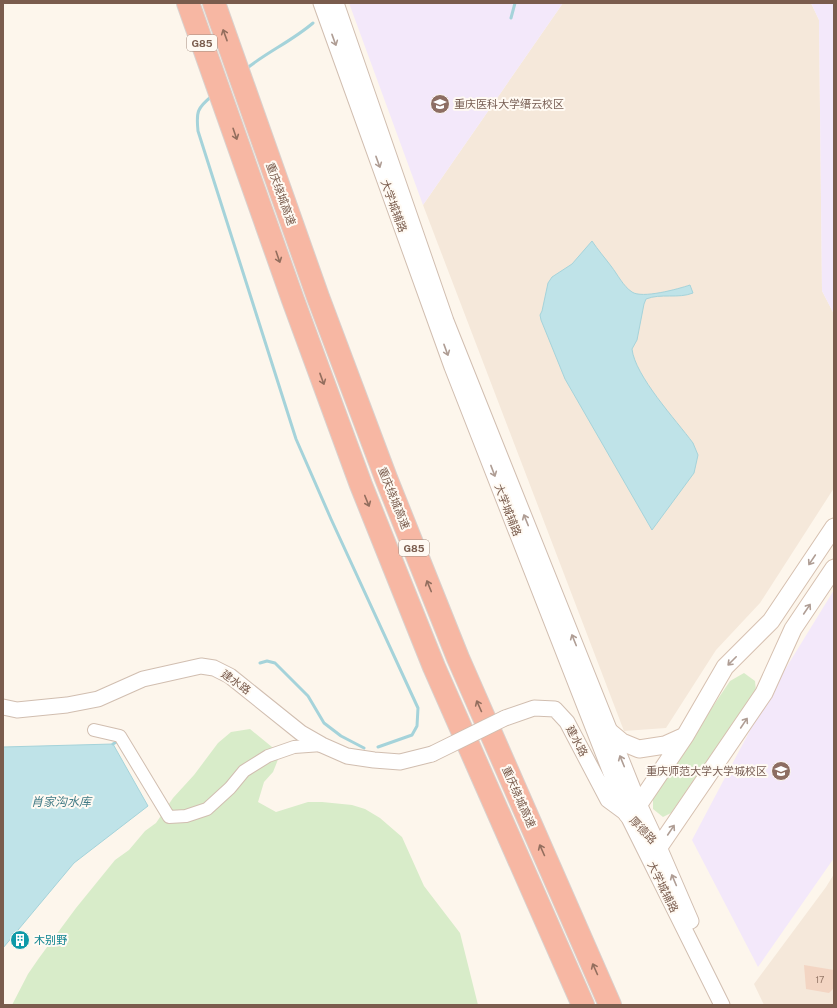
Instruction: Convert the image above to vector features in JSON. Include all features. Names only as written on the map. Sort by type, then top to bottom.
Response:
[{"type":"highway","name":"G85","points":[[188,3],[293,300],[361,485],[434,667],[583,1005]]},
{"type":"highway","name":"重庆绕城高速","points":[[214,3],[315,290],[386,478],[458,658],[610,1005]]},
{"type":"main road","name":"厚德路","points":[[834,527],[771,621],[725,668],[685,736],[633,809],[660,847],[764,692],[793,630],[834,568]]},
{"type":"main road","points":[[610,732],[622,742],[639,749],[665,745],[685,736]]},
{"type":"street","name":"大学城辅路","points":[[321,3],[452,367],[633,809],[722,1005]]},
{"type":"street","name":"大学城辅路","points":[[336,3],[446,321],[610,732],[633,809]]},
{"type":"street","name":"建水路","points":[[3,707],[17,710],[66,705],[98,699],[143,679],[201,666],[214,668],[230,676],[301,733],[322,745],[347,756],[400,762],[432,754],[505,718],[534,708],[555,710],[567,722],[608,800],[633,809]]},
{"type":"street","points":[[94,730],[120,736],[169,817],[186,816],[207,809],[230,788],[244,771],[268,756],[294,747],[322,745]]},
{"type":"street","name":"大学城辅路","points":[[660,847],[711,968],[730,1005]]},
{"type":"shaded area","name":"重庆医科大学缙云校区","points":[[349,3],[563,3],[423,205]]},
{"type":"shaded area","points":[[563,3],[811,3],[819,20],[822,291],[834,314],[834,488],[760,603],[716,650],[666,728],[624,731],[423,205]]},
{"type":"shaded area","points":[[811,3],[834,3],[834,314],[822,291],[819,20]]},
{"type":"shaded area","name":"重庆师范大学大学城校区","points":[[834,590],[834,858],[758,967],[692,840],[765,702]]},
{"type":"shaded area","points":[[834,874],[834,1005],[764,1005],[754,984]]},
{"type":"green space","points":[[744,673],[755,681],[756,691],[671,813],[663,817],[653,809],[653,795],[730,681]]},
{"type":"green space","points":[[250,729],[272,747],[279,757],[273,772],[264,782],[258,802],[276,812],[308,802],[352,805],[365,809],[380,818],[402,837],[424,886],[460,933],[478,1005],[12,1005],[28,974],[39,958],[76,908],[115,860],[129,850],[145,831],[156,823],[173,798],[194,775],[218,743],[231,732]]},
{"type":"water","points":[[592,241],[614,269],[623,284],[632,292],[637,294],[652,294],[690,285],[693,293],[681,296],[658,296],[646,299],[637,340],[632,349],[640,372],[648,385],[693,443],[698,455],[694,473],[652,530],[565,379],[541,320],[540,315],[548,283],[552,277],[572,264]]},
{"type":"water","name":"肖家沟水库","points":[[113,744],[148,806],[74,863],[3,948],[3,747]]},
{"type":"building","points":[[804,965],[834,970],[834,988],[829,993],[806,989]]},
{"type":"waterway","points":[[511,18],[515,3]]},
{"type":"waterway","points":[[246,69],[313,23]]},
{"type":"waterway","points":[[212,96],[200,107],[197,119],[198,131],[296,439],[418,708],[417,726],[412,735],[378,747]]},
{"type":"waterway","points":[[260,663],[267,661],[275,663],[308,696],[324,723],[341,736],[364,748]]},
{"type":"waterway","points":[[113,744],[118,741]]},
{"type":"place","name":"重庆医科大学缙云校区","points":[[440,104]]},
{"type":"place","name":"重庆师范大学大学城校区","points":[[781,771]]},
{"type":"place","name":"木别野","points":[[20,940]]}]
